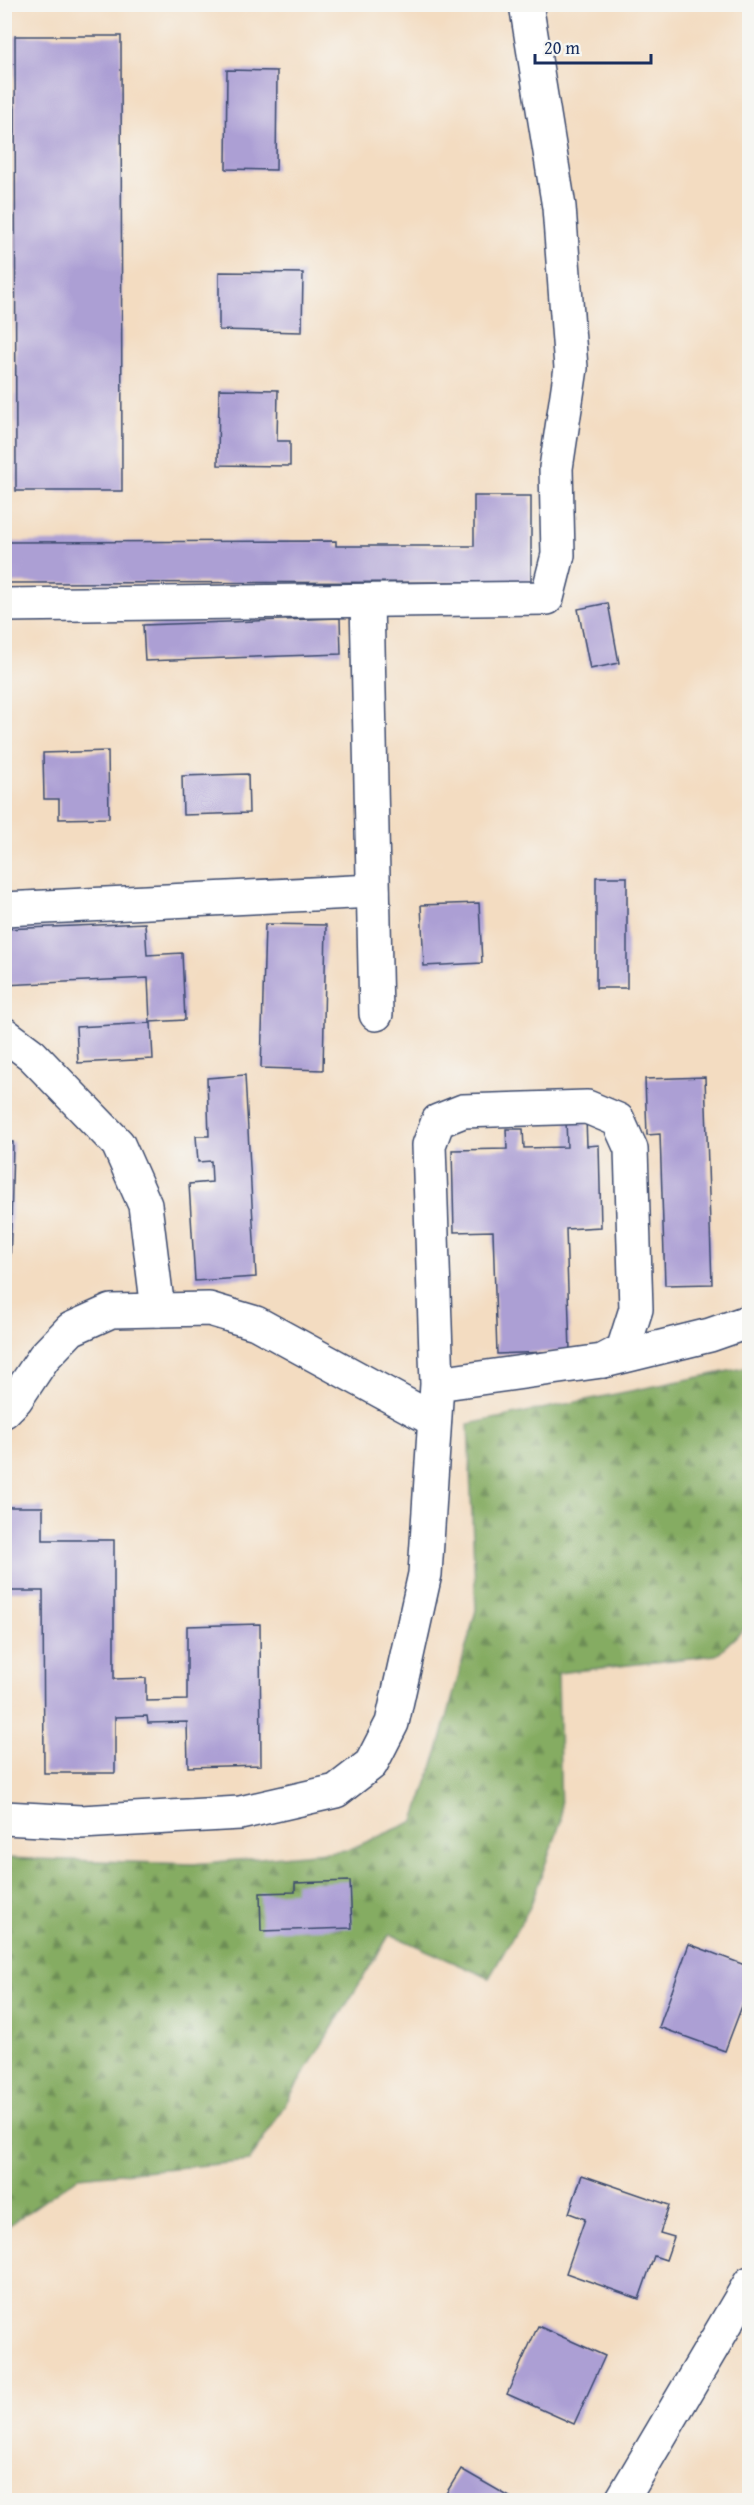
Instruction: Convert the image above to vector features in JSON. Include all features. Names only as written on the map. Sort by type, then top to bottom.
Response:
[{"type":"street","points":[[4,605],[547,598],[558,555],[556,468],[571,368],[559,207],[526,4]]},
{"type":"street","points":[[367,601],[376,1014]]},
{"type":"street","points":[[4,909],[373,891]]},
{"type":"street","points":[[4,1034],[32,1055],[118,1144],[145,1205],[158,1310]]},
{"type":"street","points":[[4,1818],[81,1822],[240,1814],[336,1791],[371,1764],[392,1723],[425,1574],[437,1384],[429,1145],[438,1121],[463,1111],[587,1107],[618,1120],[631,1149],[636,1309],[623,1350],[602,1361]]},
{"type":"street","points":[[4,1411],[16,1399],[44,1356],[71,1329],[111,1311],[209,1309],[256,1323],[435,1420]]},
{"type":"street","points":[[437,1384],[602,1361],[711,1335],[750,1321]]},
{"type":"street","points":[[622,2500],[750,2283]]},
{"type":"green space","points":[[749,1367],[749,1624],[716,1655],[558,1673],[561,1821],[530,1907],[489,1978],[390,1934],[250,2161],[78,2177],[5,2228],[4,1858],[193,1864],[348,1850],[414,1821],[440,1744],[476,1610],[468,1424]]},
{"type":"building","points":[[15,36],[121,36],[122,491],[16,491]]},
{"type":"building","points":[[227,70],[277,71],[276,170],[226,169]]},
{"type":"building","points":[[219,272],[303,273],[302,332],[219,330]]},
{"type":"building","points":[[219,389],[278,390],[277,441],[290,441],[290,466],[218,465]]},
{"type":"building","points":[[474,496],[531,496],[531,582],[4,583],[4,542],[336,541],[336,546],[474,546]]},
{"type":"building","points":[[608,603],[619,663],[590,669],[578,609]]},
{"type":"building","points":[[340,618],[341,654],[145,661],[143,625]]},
{"type":"building","points":[[108,751],[109,818],[59,819],[59,799],[44,799],[43,753]]},
{"type":"building","points":[[248,774],[249,813],[183,815],[182,776]]},
{"type":"building","points":[[596,877],[627,877],[627,988],[596,988]]},
{"type":"building","points":[[479,903],[482,963],[424,966],[421,905]]},
{"type":"building","points":[[145,923],[147,955],[182,953],[185,1020],[150,1022],[148,978],[4,985],[4,929]]},
{"type":"building","points":[[265,924],[326,925],[323,1070],[261,1068]]},
{"type":"building","points":[[151,1023],[153,1059],[78,1063],[76,1027]]},
{"type":"building","points":[[245,1075],[256,1277],[195,1281],[189,1184],[212,1182],[211,1161],[198,1162],[196,1136],[209,1136],[207,1078]]},
{"type":"building","points":[[705,1077],[712,1284],[665,1285],[660,1134],[647,1135],[645,1079]]},
{"type":"building","points":[[586,1119],[587,1146],[599,1145],[601,1227],[566,1229],[570,1351],[497,1354],[493,1231],[454,1232],[452,1150],[507,1149],[506,1129],[523,1129],[524,1148],[567,1147],[566,1120]]},
{"type":"building","points":[[4,1142],[13,1142],[10,1271],[4,1271]]},
{"type":"building","points":[[5,1507],[43,1507],[43,1540],[114,1540],[114,1679],[146,1678],[146,1701],[187,1700],[187,1626],[260,1624],[261,1765],[188,1767],[187,1722],[148,1723],[147,1716],[115,1717],[115,1773],[44,1773],[43,1591],[5,1591]]},
{"type":"building","points":[[350,1881],[352,1928],[261,1931],[260,1893],[295,1892],[295,1883]]},
{"type":"building","points":[[689,1944],[750,1967],[750,1985],[725,2051],[659,2027]]},
{"type":"building","points":[[582,2175],[669,2205],[660,2233],[674,2237],[666,2260],[654,2256],[639,2299],[566,2273],[585,2219],[569,2213]]},
{"type":"building","points":[[538,2326],[605,2356],[574,2424],[507,2394]]},
{"type":"building","points":[[461,2469],[515,2500],[442,2500]]}]
